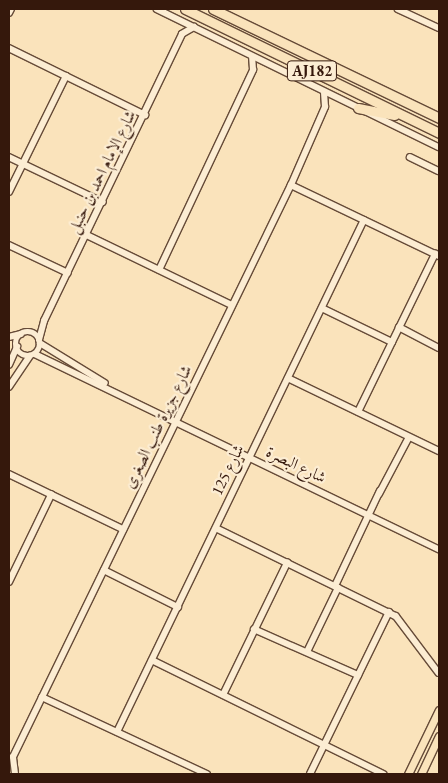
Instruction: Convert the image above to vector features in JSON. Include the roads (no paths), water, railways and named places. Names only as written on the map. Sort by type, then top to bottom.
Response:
[{"type":"highway","name":"AJ182","points":[[185,9],[439,133]]},
{"type":"highway","name":"AJ182","points":[[214,9],[439,118]]},
{"type":"highway","points":[[358,108],[403,115]]},
{"type":"main road","points":[[408,774],[439,710]]},
{"type":"main road","points":[[421,774],[439,736]]},
{"type":"street","points":[[9,14],[11,9]]},
{"type":"street","points":[[157,9],[439,147]]},
{"type":"street","points":[[398,9],[439,28]]},
{"type":"street","points":[[180,20],[182,34],[194,27]]},
{"type":"street","name":"شارع الإمام احمد بن حنبل","points":[[32,355],[40,342],[44,321],[87,236],[182,34]]},
{"type":"street","points":[[9,48],[145,114]]},
{"type":"street","points":[[252,57],[253,70]]},
{"type":"street","points":[[159,270],[253,70],[264,62]]},
{"type":"street","points":[[9,192],[66,76]]},
{"type":"street","name":"شارع جزيرة طنب الصغرى","points":[[15,774],[11,760],[290,185],[325,107],[324,92]]},
{"type":"street","name":"شارع جزيرة طنب الصغرى","points":[[325,107],[337,98]]},
{"type":"street","points":[[9,157],[103,202]]},
{"type":"street","points":[[410,157],[439,171]]},
{"type":"street","points":[[290,185],[437,255],[398,329],[358,412]]},
{"type":"street","name":"شارع 125","points":[[117,732],[364,220]]},
{"type":"street","points":[[87,236],[232,305]]},
{"type":"street","points":[[9,245],[68,273]]},
{"type":"street","points":[[322,308],[392,342]]},
{"type":"street","points":[[17,346],[9,338],[25,333],[44,321]]},
{"type":"street","points":[[398,329],[439,348]]},
{"type":"street","points":[[9,365],[25,333]]},
{"type":"street","name":"شارع البصرة","points":[[25,333],[115,390]]},
{"type":"street","name":"شارع البصرة","points":[[17,346],[32,355],[115,390],[439,549]]},
{"type":"street","points":[[9,387],[32,355]]},
{"type":"street","points":[[288,378],[439,451]]},
{"type":"street","points":[[307,652],[368,515],[407,436]]},
{"type":"street","points":[[9,474],[124,530]]},
{"type":"street","points":[[9,582],[51,494]]},
{"type":"street","points":[[216,528],[389,612],[402,621],[439,673]]},
{"type":"street","points":[[223,695],[287,563]]},
{"type":"street","points":[[104,570],[178,607]]},
{"type":"street","points":[[310,774],[389,612]]},
{"type":"street","points":[[255,628],[357,677]]},
{"type":"street","points":[[152,660],[384,774]]},
{"type":"street","points":[[42,697],[117,732],[193,771],[207,774]]},
{"type":"street","points":[[9,772],[15,774]]}]
